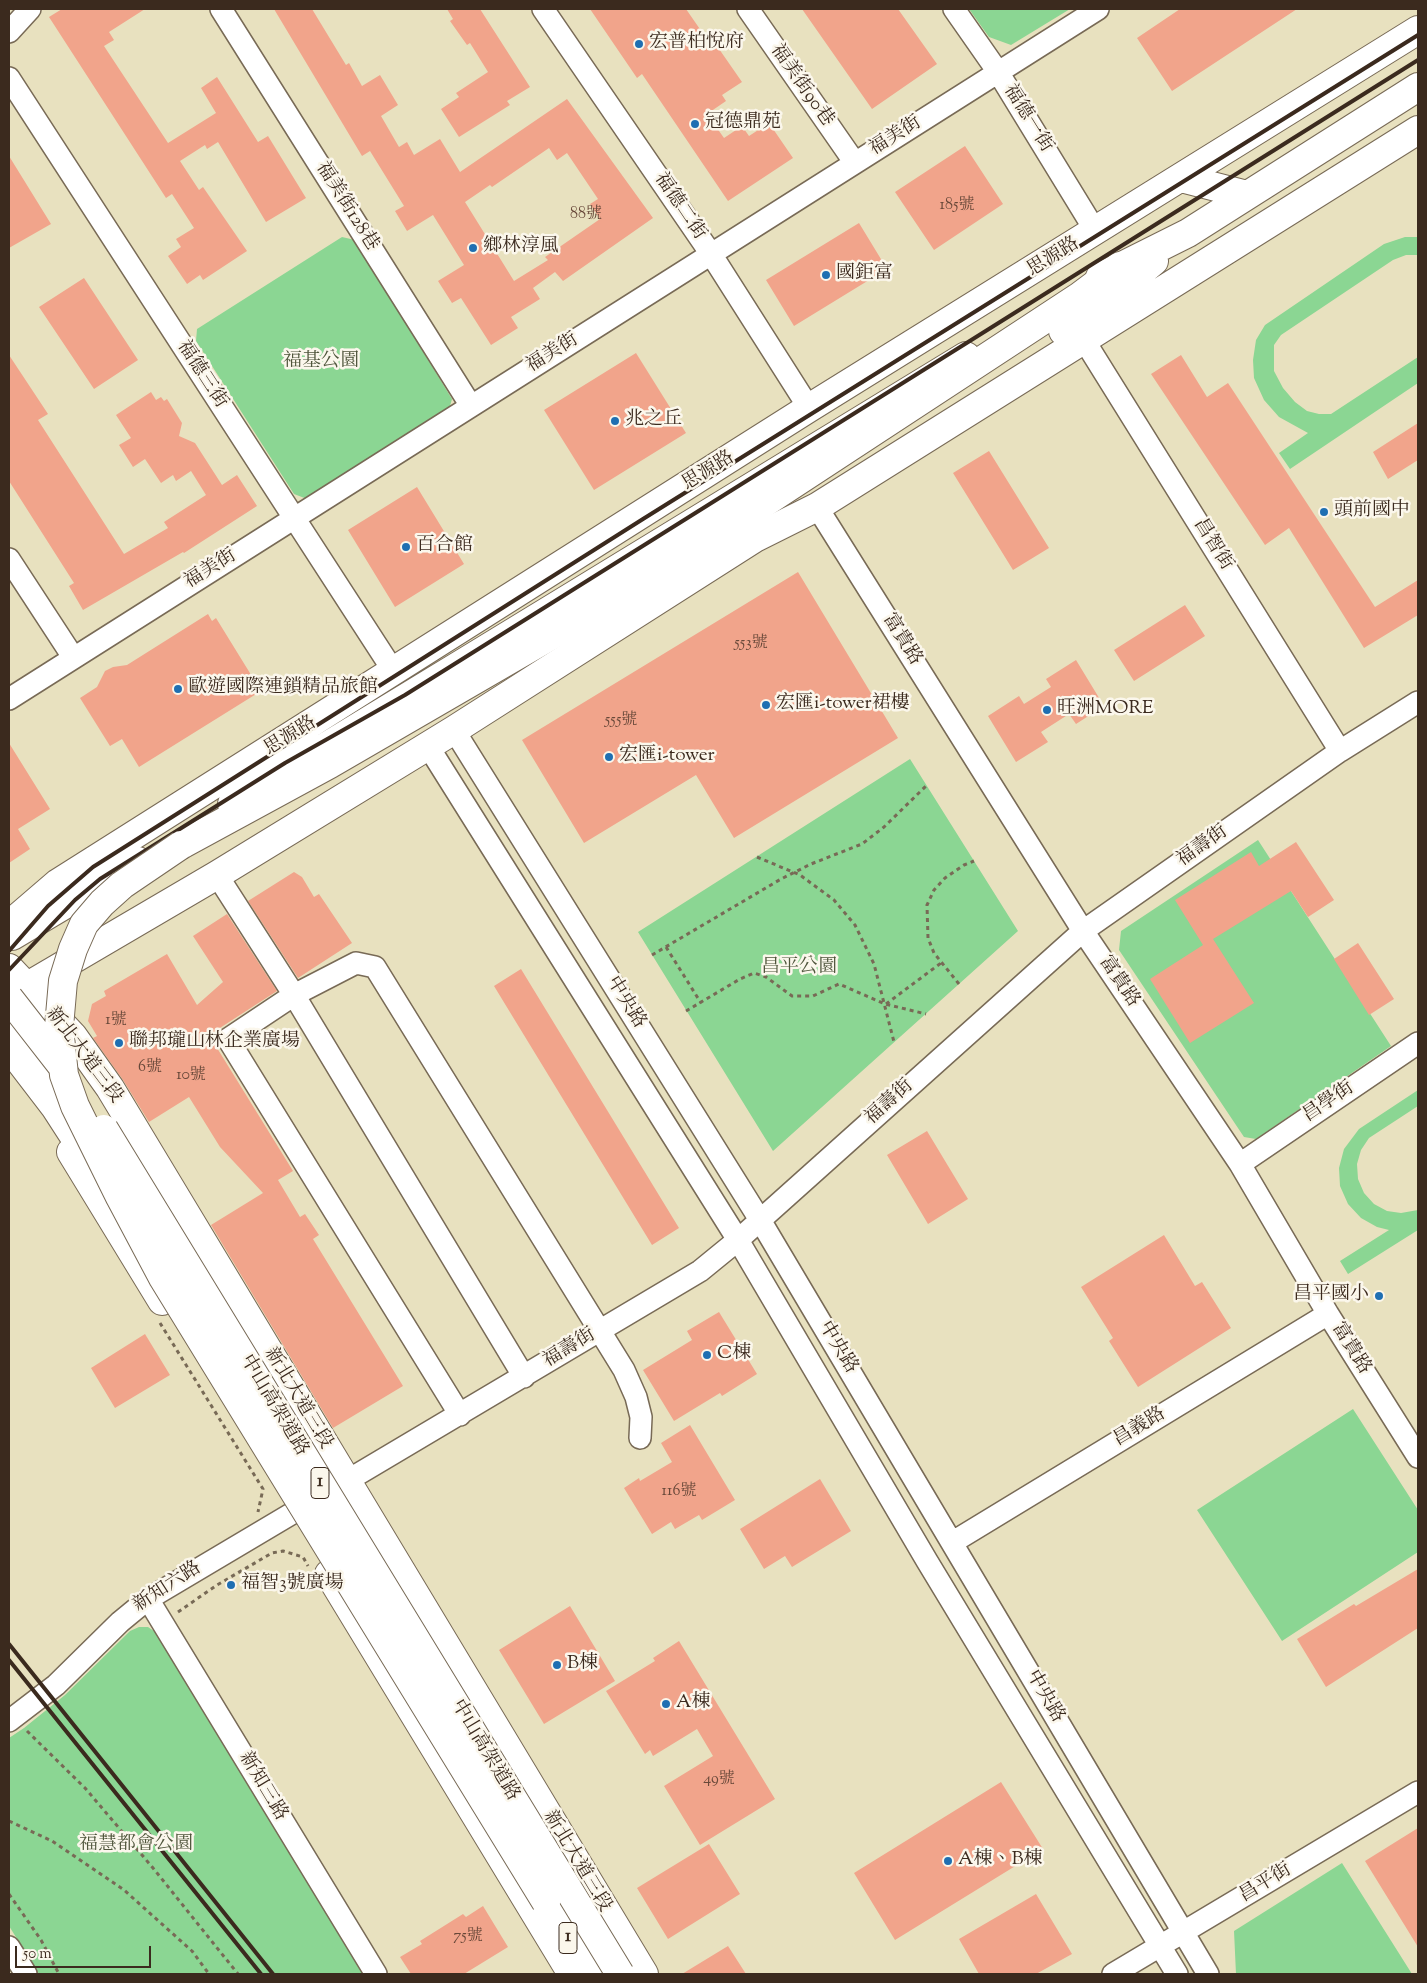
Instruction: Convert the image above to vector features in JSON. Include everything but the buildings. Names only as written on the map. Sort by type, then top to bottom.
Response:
[{"type":"main road","name":"思源路","points":[[9,925],[58,883],[809,408],[1096,232],[1418,30]]},
{"type":"main road","name":"思源路","points":[[9,938],[39,922],[1076,288],[1188,233],[1418,87]]},
{"type":"main road","name":"思源路","points":[[13,987],[99,946],[217,876],[454,730],[755,538],[817,507],[1418,130]]},
{"type":"main road","points":[[1181,178],[1247,195]]},
{"type":"main road","name":"思源路","points":[[755,538],[814,489],[1092,313],[1188,233]]},
{"type":"main road","points":[[163,1278],[75,1106],[64,1075],[59,1027],[63,981],[73,949],[84,924],[102,903],[122,885],[181,845],[330,764],[617,596],[734,523],[1039,323],[1120,266]]},
{"type":"main road","name":"中山高架道路","points":[[13,987],[51,1051],[92,1109],[620,1974]]},
{"type":"main road","name":"新北大道三段","points":[[13,987],[73,1036],[110,1088],[644,1974]]},
{"type":"main road","name":"新北大道三段","points":[[9,1023],[66,1098],[316,1498],[606,1974]]},
{"type":"main road","name":"中山高架道路","points":[[9,1047],[55,1106],[163,1278],[590,1974]]},
{"type":"main road","name":"1","points":[[9,1053],[572,1974]]},
{"type":"street","points":[[9,32],[30,9]]},
{"type":"street","name":"福美街128巷","points":[[221,9],[471,406]]},
{"type":"street","name":"福德二街","points":[[543,9],[711,254],[809,408]]},
{"type":"street","name":"福美街90巷","points":[[748,9],[854,163]]},
{"type":"street","name":"福德一街","points":[[954,9],[998,72],[1096,232]]},
{"type":"street","name":"福美街","points":[[9,699],[1098,9]]},
{"type":"street","name":"福德三街","points":[[9,78],[394,672]]},
{"type":"street","name":"昌智街","points":[[1084,340],[1340,751]]},
{"type":"street","name":"富貴路","points":[[817,507],[1083,930],[1240,1164],[1328,1314],[1418,1457]]},
{"type":"street","points":[[9,559],[74,658]]},
{"type":"street","name":"福壽街","points":[[346,1481],[700,1271],[738,1240],[1083,930],[1340,751],[1418,702]]},
{"type":"street","name":"中央路","points":[[454,730],[760,1220],[1208,1974]]},
{"type":"street","name":"中央路","points":[[428,746],[738,1240],[927,1561],[1177,1974]]},
{"type":"street","points":[[217,876],[294,995],[524,1377]]},
{"type":"street","points":[[460,1415],[228,1039],[294,995],[356,963],[375,967],[624,1370],[636,1397],[641,1417],[640,1438]]},
{"type":"street","name":"昌學街","points":[[1240,1164],[1418,1043]]},
{"type":"street","name":"昌義路","points":[[953,1542],[1328,1314]]},
{"type":"street","name":"新知六路","points":[[11,1720],[56,1685],[120,1622],[148,1599],[291,1512],[346,1481]]},
{"type":"street","name":"新知三路","points":[[148,1599],[376,1974]]},
{"type":"street","name":"昌平街","points":[[1114,1974],[1418,1792]]},
{"type":"street","points":[[9,1947],[26,1974]]},
{"type":"path","points":[[652,955],[781,879],[811,864],[862,844],[884,827],[927,785]]},
{"type":"path","points":[[757,856],[800,875],[844,911],[866,944],[886,1004],[894,1042]]},
{"type":"path","points":[[959,984],[941,963],[928,938],[928,905],[934,890],[945,878],[964,865],[974,861]]},
{"type":"path","points":[[666,947],[701,1003]]},
{"type":"path","points":[[886,1004],[941,963]]},
{"type":"path","points":[[686,1011],[740,979],[754,973],[766,976],[792,996],[813,996],[839,984],[886,1004],[926,1014]]},
{"type":"path","points":[[160,1322],[262,1489],[259,1510],[253,1517]]},
{"type":"path","points":[[172,1615],[272,1553],[283,1551],[303,1557]]},
{"type":"path","points":[[11,1720],[85,1788],[153,1868],[238,1974]]},
{"type":"path","points":[[9,1821],[52,1841],[124,1890],[192,1951],[209,1974]]},
{"type":"path","points":[[9,1894],[41,1940],[60,1974]]},
{"type":"green space","points":[[969,9],[1070,9],[1011,45],[989,37]]},
{"type":"green space","name":"福基公園","points":[[342,237],[355,240],[452,399],[448,413],[307,499],[294,494],[196,341],[197,329]]},
{"type":"green space","points":[[1405,237],[1418,237],[1418,255],[1406,255],[1393,260],[1281,335],[1274,345],[1274,371],[1283,388],[1295,402],[1307,411],[1319,414],[1331,414],[1418,357],[1418,383],[1290,469],[1279,453],[1308,433],[1279,417],[1264,400],[1254,378],[1253,360],[1256,340],[1265,325],[1384,244]]},
{"type":"green space","name":"昌平公園","points":[[910,759],[1018,931],[773,1151],[638,932]]},
{"type":"green space","points":[[1258,840],[1391,1046],[1256,1139],[1244,1137],[1119,950],[1121,931]]},
{"type":"green space","points":[[1418,1090],[1418,1106],[1369,1138],[1361,1150],[1357,1164],[1358,1179],[1364,1193],[1374,1204],[1387,1211],[1401,1213],[1418,1210],[1418,1230],[1348,1274],[1340,1261],[1389,1230],[1377,1227],[1361,1218],[1348,1204],[1340,1186],[1339,1168],[1344,1149],[1359,1129]]},
{"type":"green space","points":[[1353,1409],[1418,1510],[1418,1552],[1282,1641],[1197,1510]]},
{"type":"green space","name":"福慧都會公園","points":[[139,1627],[148,1627],[157,1633],[366,1974],[39,1974],[9,1926],[9,1738],[65,1695],[130,1631]]},
{"type":"green space","points":[[1342,1863],[1412,1974],[1236,1974],[1234,1931]]},
{"type":"railway","points":[[9,951],[48,906],[93,867],[643,519],[1418,35]]},
{"type":"railway","points":[[9,970],[75,900],[100,879],[285,763],[405,695],[1418,60]]},
{"type":"railway","points":[[9,1644],[273,1974]]},
{"type":"railway","points":[[9,1660],[261,1974]]},
{"type":"place","name":"宏普柏悅府","points":[[639,44]]},
{"type":"place","name":"冠德鼎苑","points":[[695,124]]},
{"type":"place","name":"鄉林淳風","points":[[473,248]]},
{"type":"place","name":"國鉅富","points":[[826,275]]},
{"type":"place","name":"兆之丘","points":[[615,421]]},
{"type":"place","name":"頭前國中","points":[[1324,512]]},
{"type":"place","name":"百合館","points":[[406,547]]},
{"type":"place","name":"歐遊國際連鎖精品旅館","points":[[178,689]]},
{"type":"place","name":"宏匯i-tower裙樓","points":[[766,705]]},
{"type":"place","name":"旺洲MORE","points":[[1047,710]]},
{"type":"place","name":"宏匯i-tower","points":[[609,757]]},
{"type":"place","name":"聯邦瓏山林企業廣場","points":[[119,1043]]},
{"type":"place","name":"昌平國小","points":[[1379,1296]]},
{"type":"place","name":"C棟","points":[[707,1355]]},
{"type":"place","name":"福智3號廣場","points":[[231,1585]]},
{"type":"place","name":"B棟","points":[[557,1665]]},
{"type":"place","name":"A棟","points":[[666,1704]]},
{"type":"place","name":"A棟、B棟","points":[[948,1861]]}]
